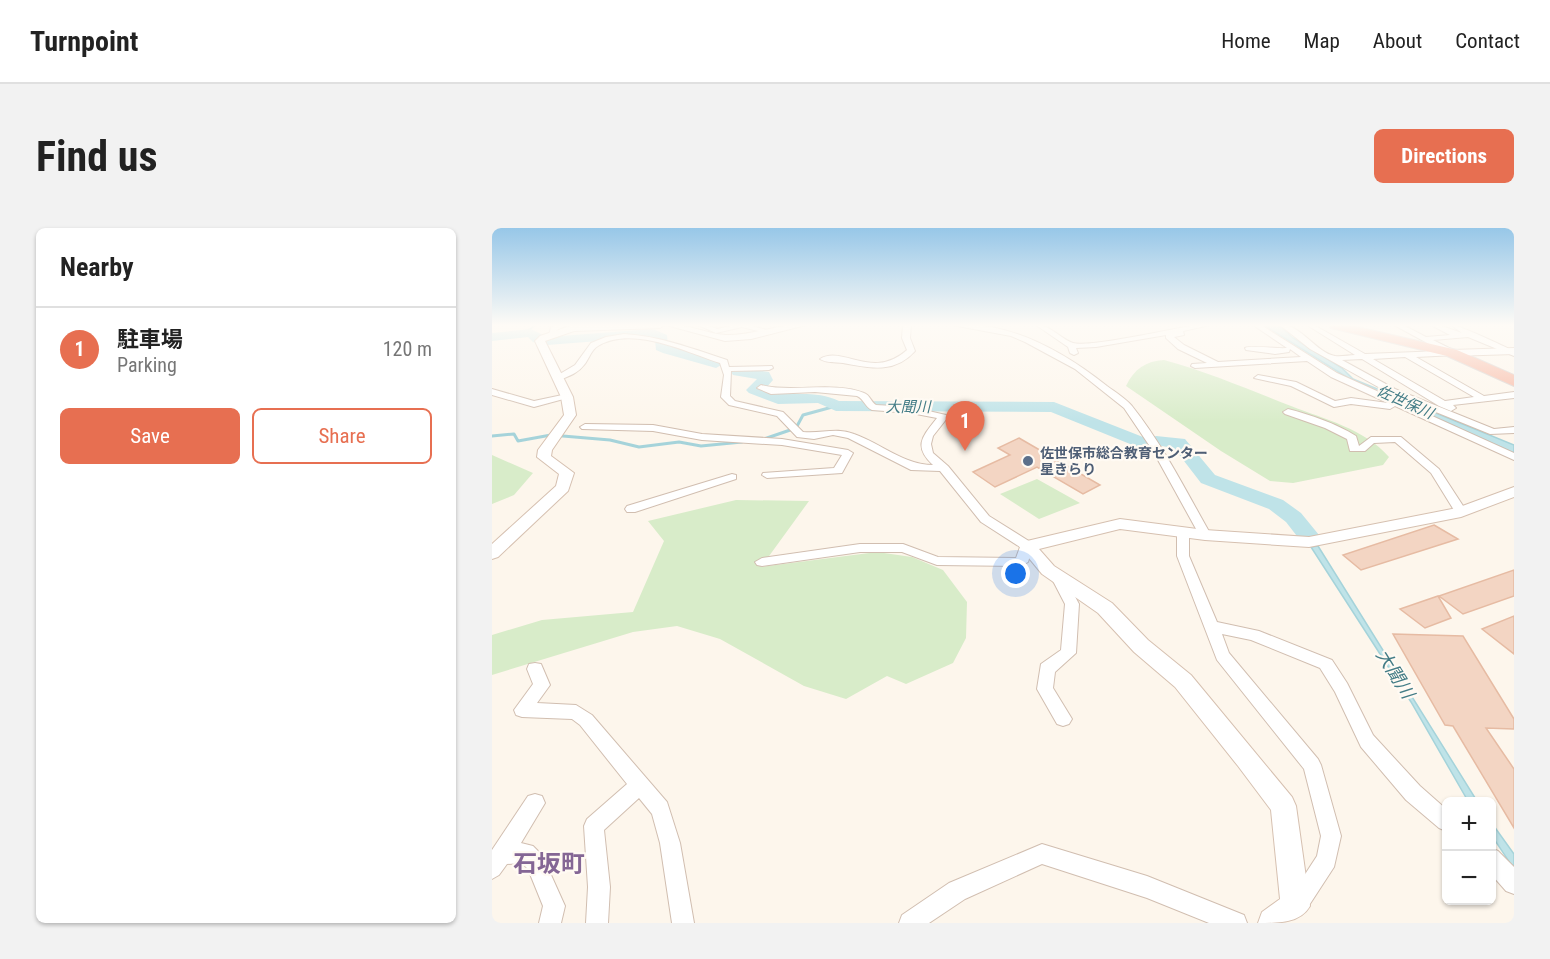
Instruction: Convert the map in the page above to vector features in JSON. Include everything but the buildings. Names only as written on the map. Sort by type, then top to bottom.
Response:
[{"type":"highway","points":[[1462,357],[1514,381]]},
{"type":"street","points":[[492,553],[562,488],[567,479],[567,473],[544,457],[545,450],[570,415],[567,397],[557,378],[551,357]]},
{"type":"street","points":[[557,378],[579,366],[583,357]]},
{"type":"street","points":[[710,357],[724,362],[728,369],[724,397],[732,403],[780,414],[790,428],[800,435],[814,436],[833,432],[851,436],[915,468],[944,468]]},
{"type":"street","points":[[824,359],[838,358],[864,367],[901,361],[905,357]]},
{"type":"street","points":[[1057,357],[1078,368],[1127,406],[1158,451],[1206,535]]},
{"type":"street","points":[[1075,357],[1078,368]]},
{"type":"street","points":[[1204,357],[1218,364]]},
{"type":"street","points":[[1305,357],[1334,375],[1514,457]]},
{"type":"street","points":[[1195,366],[1341,357]]},
{"type":"street","points":[[1364,357],[1493,432],[1514,430]]},
{"type":"street","points":[[1413,357],[1484,399]]},
{"type":"street","points":[[1333,358],[1392,391],[1514,441]]},
{"type":"street","points":[[728,369],[769,368]]},
{"type":"street","points":[[1258,378],[1293,384],[1334,404],[1351,401],[1385,404],[1413,412]]},
{"type":"street","points":[[761,388],[771,391],[815,389],[859,394],[875,408],[943,417],[926,444],[928,454],[944,468],[985,519],[1027,546],[1048,570],[1105,608],[1141,646],[1183,681],[1247,758],[1283,806],[1284,915]]},
{"type":"street","points":[[492,392],[534,404],[567,397]]},
{"type":"street","points":[[1426,406],[1514,395]]},
{"type":"street","points":[[1288,412],[1352,438],[1354,449],[1361,449],[1371,440],[1397,440],[1435,471],[1461,512]]},
{"type":"street","points":[[585,427],[653,428],[702,437],[770,440],[848,453],[837,471],[767,475]]},
{"type":"street","points":[[631,509],[732,477]]},
{"type":"street","points":[[1027,546],[1120,524],[1183,533],[1309,542],[1461,512],[1514,492]]},
{"type":"street","points":[[1183,533],[1183,556],[1224,656],[1312,765],[1331,836],[1327,860],[1284,915]]},
{"type":"street","points":[[762,562],[861,548],[903,548],[937,561],[1021,562],[1027,546]]},
{"type":"street","points":[[1058,577],[1072,604],[1068,653],[1047,669],[1045,689],[1063,719]]},
{"type":"street","points":[[1211,626],[1254,635],[1326,664],[1341,688],[1367,741],[1413,793],[1442,818]]},
{"type":"street","points":[[536,669],[542,685],[522,710],[576,712],[586,720],[660,809],[670,843],[683,923]]},
{"type":"street","points":[[597,923],[599,887],[594,826],[640,785]]},
{"type":"street","points":[[497,861],[535,804]]},
{"type":"street","points":[[497,861],[526,853],[535,862],[554,906],[550,923]]},
{"type":"street","points":[[909,923],[957,891],[1042,854],[1147,887],[1236,923]]},
{"type":"street","points":[[1496,863],[1514,883]]},
{"type":"green space","points":[[1164,360],[1213,376],[1343,426],[1368,439],[1389,457],[1383,465],[1293,483],[1270,481],[1221,451],[1126,386],[1141,367]]},
{"type":"green space","points":[[492,455],[533,473],[514,495],[492,504]]},
{"type":"green space","points":[[1037,479],[1080,503],[1039,519],[1000,494]]},
{"type":"green space","points":[[736,500],[809,501],[761,567],[877,552],[912,557],[943,570],[967,602],[966,638],[953,663],[906,684],[887,676],[846,699],[804,686],[720,639],[677,626],[633,632],[492,675],[492,635],[542,620],[633,612],[664,541],[648,521]]},
{"type":"water","name":"佐世保川","points":[[1315,357],[1325,357],[1342,368],[1353,379],[1514,445],[1514,453],[1348,378]]},
{"type":"water","points":[[1318,546],[1475,797],[1466,797],[1411,702],[1311,547]]},
{"type":"water","points":[[1496,829],[1514,854],[1514,869],[1496,842]]},
{"type":"waterway","name":"大聞川","points":[[693,357],[716,364]]},
{"type":"waterway","name":"大聞川","points":[[738,372],[764,375],[765,380],[754,390],[778,399],[821,398],[836,406],[1030,405],[1054,407],[1141,442]]},
{"type":"waterway","points":[[764,439],[796,428],[803,415],[836,406]]},
{"type":"waterway","points":[[492,436],[514,434],[518,441],[551,435],[610,440],[639,447],[679,442],[701,446],[742,442]]},
{"type":"waterway","name":"大聞川","points":[[1156,441],[1179,443],[1199,471],[1208,479],[1256,495],[1276,505],[1293,518],[1308,535]]},
{"type":"place","name":"駐車場","points":[[965,451]]},
{"type":"place","name":"佐世保市総合教育センター 星きらり","points":[[1028,461]]},
{"type":"district","name":"石坂町","points":[[549,864]]}]
